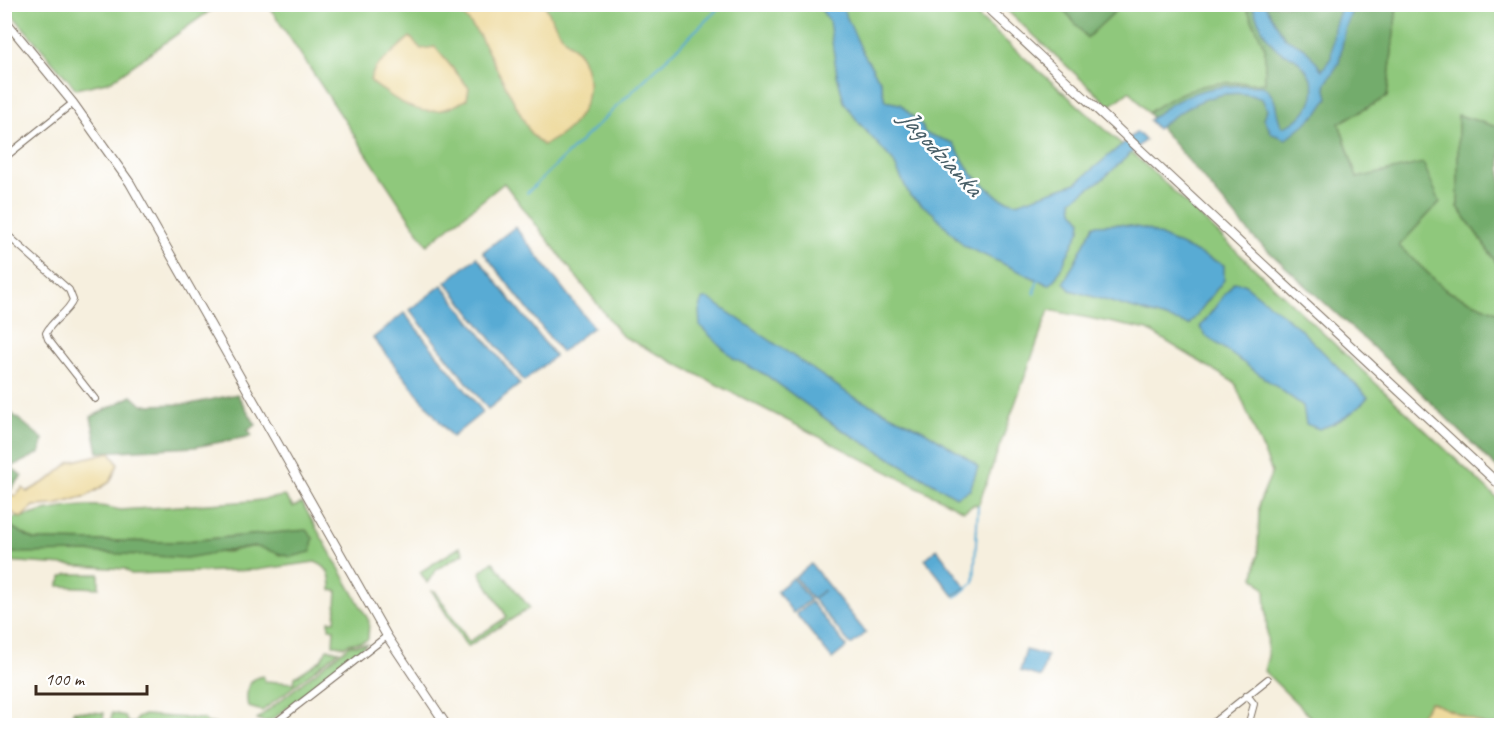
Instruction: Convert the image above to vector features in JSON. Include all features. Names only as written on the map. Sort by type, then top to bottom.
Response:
[{"type":"street","points":[[984,4],[1502,487]]},
{"type":"street","points":[[4,20],[73,103],[130,183],[387,636],[447,726]]},
{"type":"street","points":[[4,158],[73,103]]},
{"type":"street","points":[[4,232],[40,261],[69,290],[73,300],[69,310],[50,325],[46,333],[48,339],[94,399]]},
{"type":"street","points":[[271,726],[387,636]]},
{"type":"street","points":[[1209,726],[1268,679]]},
{"type":"street","points":[[1247,695],[1254,704],[1248,726]]},
{"type":"green space","points":[[4,5],[218,5],[111,81],[76,89]]},
{"type":"green space","points":[[268,5],[965,5],[1152,171],[1501,502],[1501,725],[1485,725],[1472,720],[1417,722],[1414,725],[1319,725],[1264,671],[1268,656],[1265,589],[1254,577],[1258,554],[1259,503],[1272,472],[1235,383],[1148,330],[1049,310],[978,506],[975,504],[964,511],[622,336],[504,183],[427,245]]},
{"type":"green space","points":[[1001,5],[1060,5],[1087,37],[1122,5],[1245,5],[1265,48],[1265,83],[1217,83],[1190,89],[1148,113],[1130,91],[1110,106]]},
{"type":"green space","points":[[1060,5],[1122,5],[1087,38]]},
{"type":"green space","points":[[1245,5],[1397,5],[1387,97],[1339,123],[1357,178],[1423,163],[1440,202],[1399,246],[1447,291],[1501,314],[1501,472],[1402,374],[1253,237],[1148,113],[1190,89],[1217,83],[1265,83],[1265,48]]},
{"type":"green space","points":[[1397,5],[1501,5],[1501,128],[1458,115],[1458,207],[1501,269],[1501,314],[1447,291],[1398,246],[1440,202],[1357,178],[1339,123],[1387,97]]},
{"type":"green space","points":[[1458,115],[1501,128],[1501,269],[1458,207]]},
{"type":"green space","points":[[237,394],[256,425],[248,430],[252,436],[195,447],[98,452],[91,417],[132,396],[142,405],[190,404]]},
{"type":"green space","points":[[5,408],[43,439],[40,453],[11,467],[22,476],[5,496]]},
{"type":"green space","points":[[285,496],[293,507],[302,503],[369,621],[368,639],[365,641],[345,646],[333,645],[334,629],[329,628],[329,621],[335,621],[337,591],[331,590],[330,576],[326,569],[315,562],[256,570],[131,574],[125,569],[5,561],[4,551],[228,552],[261,547],[280,555],[285,532],[176,542],[34,540],[13,528],[10,522],[13,518],[77,506],[103,506],[120,510],[253,501]]},
{"type":"green space","points":[[5,522],[10,522],[13,528],[34,540],[176,542],[306,530],[313,538],[311,552],[291,557],[254,546],[186,558],[88,552],[13,553],[5,551]]},
{"type":"green space","points":[[460,547],[464,553],[437,569],[427,583],[420,572]]},
{"type":"green space","points":[[493,562],[530,608],[467,647],[432,591],[435,591],[469,642],[507,617],[481,575],[481,571]]},
{"type":"green space","points":[[68,574],[99,574],[99,588],[58,586],[62,577]]},
{"type":"green space","points":[[367,644],[273,719],[265,722],[257,719],[350,645]]},
{"type":"green space","points":[[327,649],[339,651],[262,711],[248,707],[247,692],[253,680],[263,676],[265,681],[294,683],[295,677],[321,660]]},
{"type":"green space","points":[[74,711],[104,713],[103,721],[111,721],[112,713],[125,716],[128,723],[135,723],[137,718],[144,715],[203,719],[208,723],[221,725],[77,725],[77,714],[72,714]]},
{"type":"sand","points":[[456,5],[545,5],[560,33],[582,58],[587,72],[587,98],[576,120],[567,130],[543,145],[531,134],[479,35]]},
{"type":"sand","points":[[410,37],[421,49],[435,47],[469,88],[467,99],[446,109],[427,111],[398,101],[372,83],[370,80],[375,68]]},
{"type":"sand","points":[[110,452],[118,464],[110,482],[87,496],[55,505],[34,506],[21,518],[9,511],[5,502],[11,495],[15,496],[23,488],[27,492],[50,479],[70,462]]},
{"type":"sand","points":[[1430,702],[1485,725],[1414,725]]},
{"type":"water","name":"Jagodzianka","points":[[818,5],[839,5],[843,9],[863,53],[881,82],[885,101],[900,104],[922,126],[925,133],[953,143],[971,173],[1000,198],[1016,203],[1076,183],[1137,132],[1145,140],[1104,178],[1072,200],[1073,210],[1081,220],[1080,230],[1055,280],[1049,285],[964,246],[933,213],[910,196],[893,161],[859,123],[844,102],[837,75],[829,21]]},
{"type":"water","points":[[1252,5],[1265,5],[1285,38],[1305,48],[1322,70],[1331,58],[1334,28],[1342,5],[1354,5],[1345,30],[1339,63],[1325,85],[1328,98],[1318,113],[1286,139],[1272,134],[1264,119],[1267,109],[1262,99],[1248,95],[1220,95],[1180,112],[1157,129],[1149,120],[1176,102],[1202,91],[1230,86],[1263,86],[1275,101],[1282,127],[1295,121],[1307,109],[1314,88],[1309,74],[1297,60],[1279,51],[1273,45],[1262,28]]},
{"type":"water","points":[[1120,224],[1146,229],[1224,265],[1224,280],[1189,325],[1070,290],[1064,282],[1094,225]]},
{"type":"water","points":[[515,227],[593,327],[561,352],[483,252]]},
{"type":"water","points":[[477,257],[555,356],[524,381],[446,282]]},
{"type":"water","points":[[1234,282],[1244,284],[1297,326],[1368,397],[1363,403],[1340,421],[1326,427],[1319,429],[1306,424],[1303,406],[1205,335],[1200,327]]},
{"type":"water","points":[[442,285],[520,384],[488,409],[410,310]]},
{"type":"water","points":[[703,299],[709,299],[852,396],[925,431],[972,461],[978,467],[970,490],[956,497],[834,425],[766,375],[734,359],[700,326],[699,311]]},
{"type":"water","points":[[404,313],[483,412],[452,437],[373,338]]},
{"type":"water","points":[[937,549],[966,587],[954,596],[925,559]]},
{"type":"water","points":[[811,564],[866,633],[851,645],[813,599],[824,590],[812,599],[795,577]]},
{"type":"water","points":[[793,578],[810,600],[793,613],[777,591]]},
{"type":"water","points":[[811,602],[847,647],[832,659],[796,614]]},
{"type":"water","points":[[1026,650],[1047,656],[1041,677],[1020,671]]},
{"type":"waterway","points":[[527,193],[723,4]]},
{"type":"waterway","points":[[1034,294],[1038,279]]},
{"type":"waterway","points":[[956,597],[974,582],[978,506]]}]
